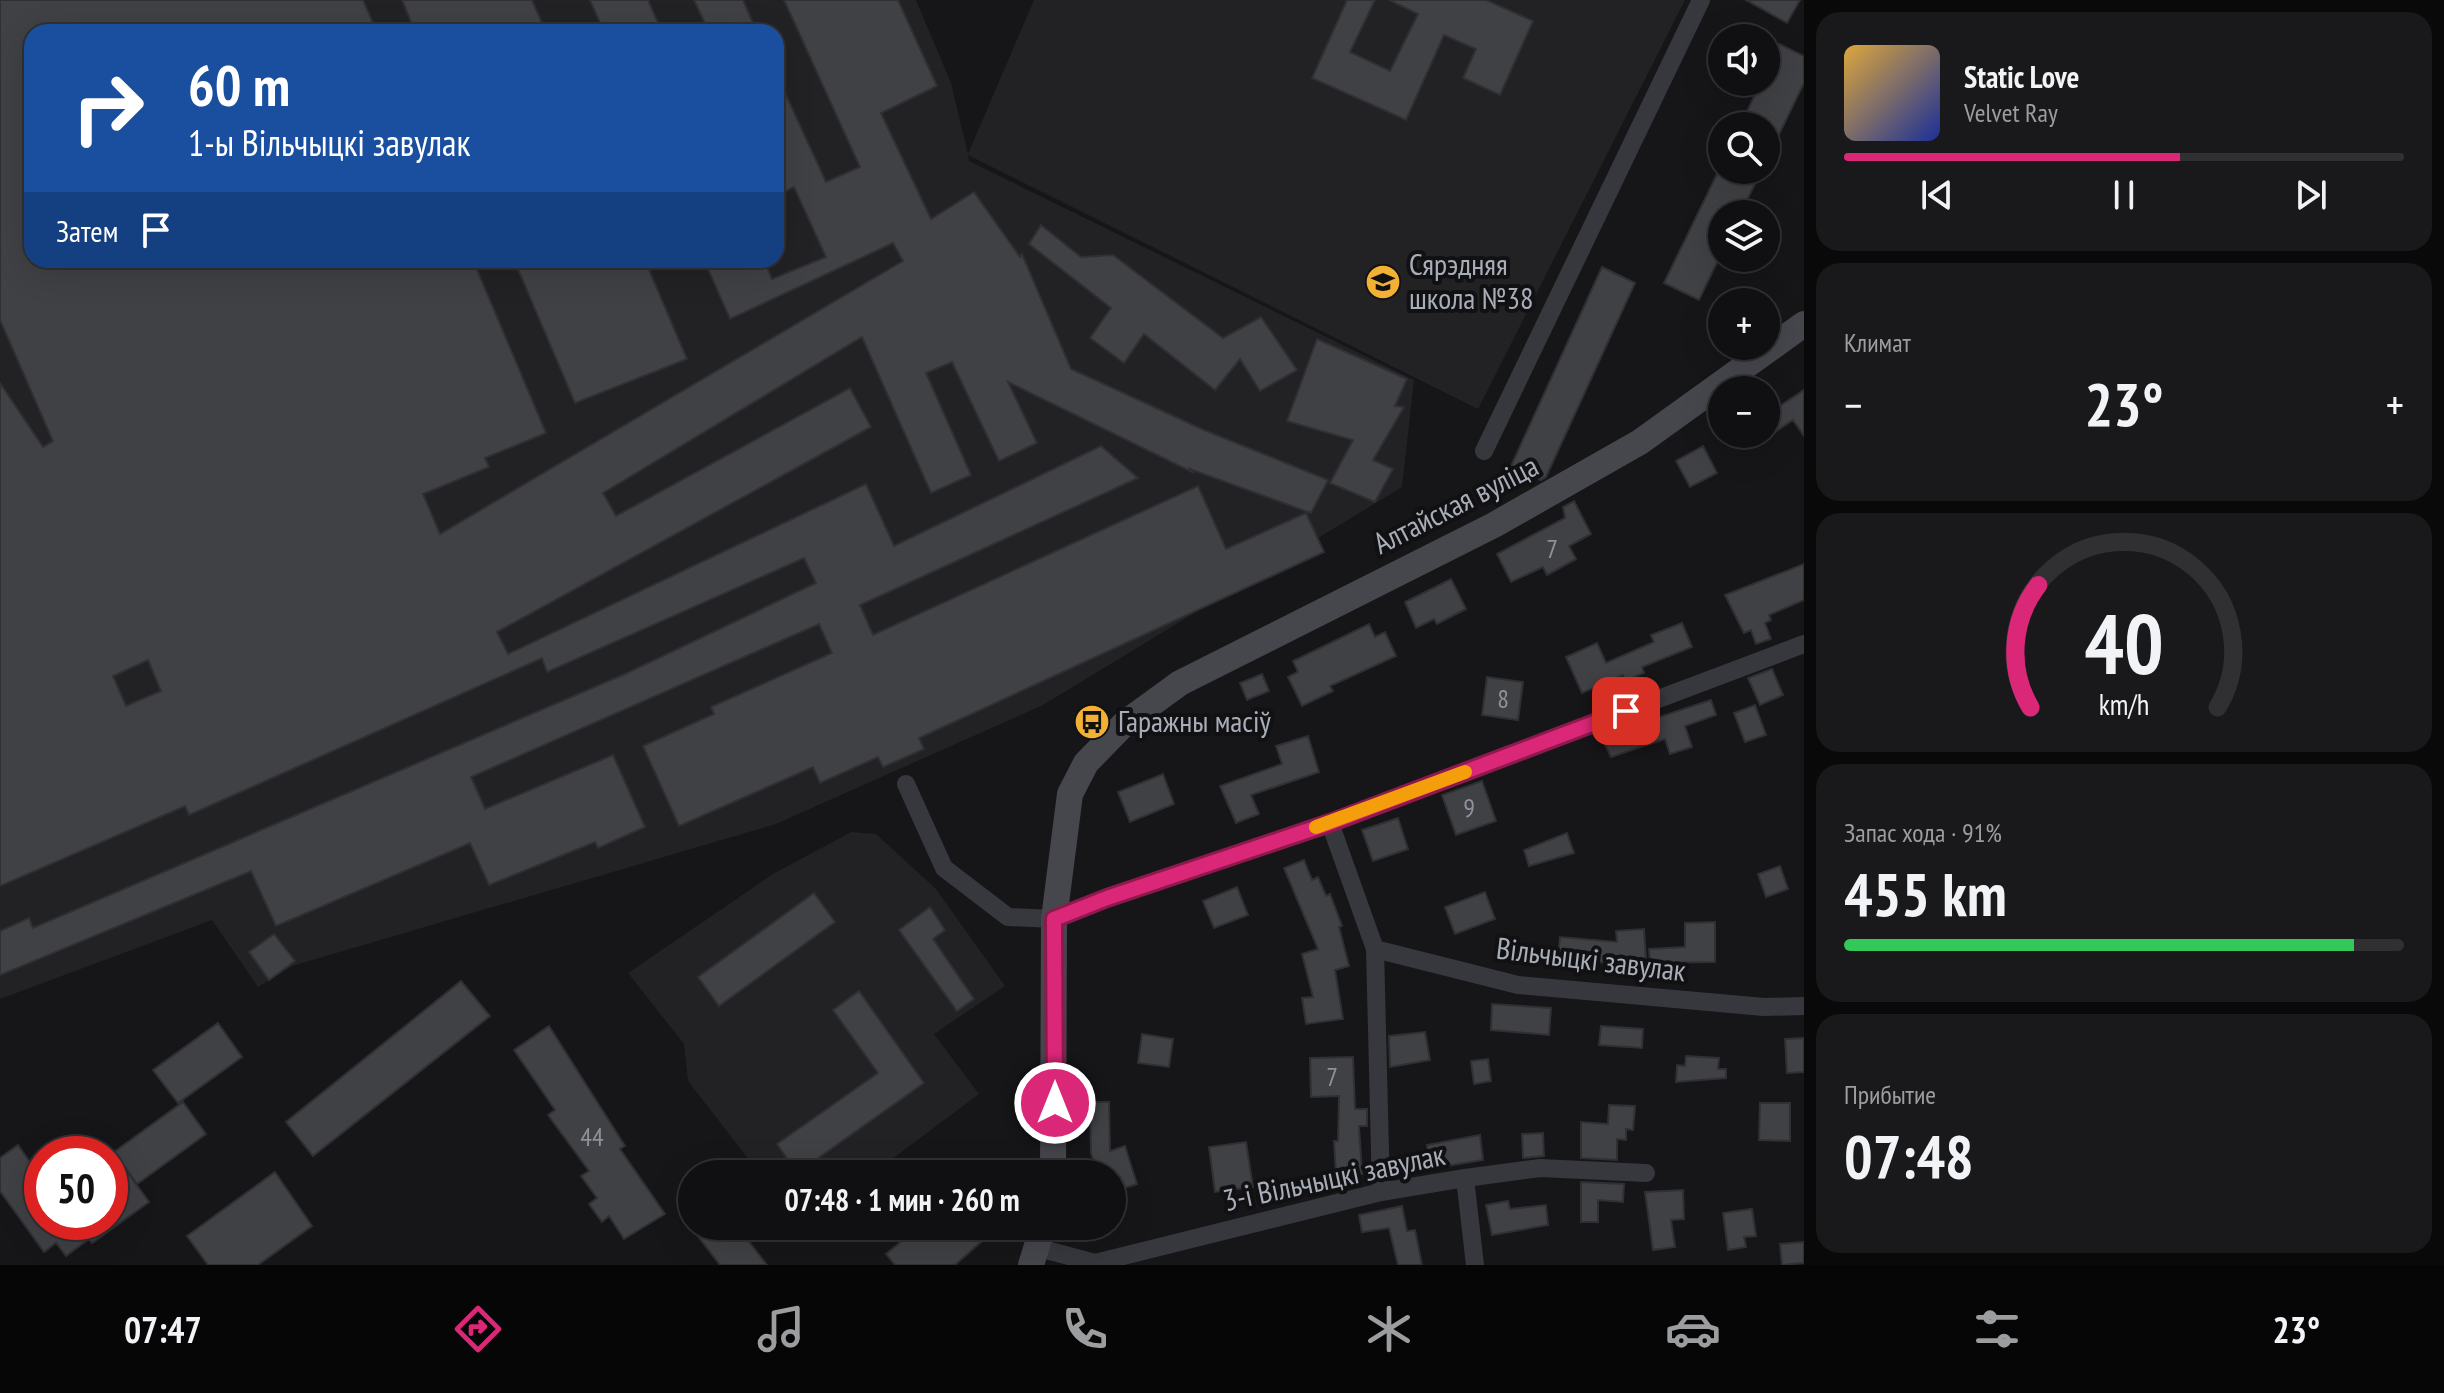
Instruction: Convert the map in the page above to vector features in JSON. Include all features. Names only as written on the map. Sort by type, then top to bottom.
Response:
[{"type":"main road","name":"Алтайская вуліца","points":[[1053,1160],[1054,919],[1070,794],[1086,763],[1125,723],[1180,683],[1494,525],[1640,442],[1804,324]]},
{"type":"street","points":[[1484,451],[1701,0]]},
{"type":"street","points":[[906,784],[944,868],[1008,917],[1054,919],[1107,898],[1330,823],[1804,644]]},
{"type":"street","points":[[1330,823],[1375,949],[1381,1192]]},
{"type":"street","name":"Вільчыцкі завулак","points":[[1375,949],[1518,985],[1764,1007],[1804,1006]]},
{"type":"street","name":"3-і Вільчыцкі завулак","points":[[1038,1246],[1095,1263],[1381,1192],[1465,1178],[1540,1168],[1646,1173]]},
{"type":"street","points":[[1465,1178],[1475,1265]]},
{"type":"shaded area","points":[[0,0],[916,0],[951,83],[968,154],[1034,0],[1685,0],[1478,409],[968,155],[969,161],[1414,380],[1402,487],[1043,705],[776,824],[292,966],[258,987],[212,920],[0,999]]},
{"type":"shaded area","points":[[851,832],[876,834],[936,889],[1005,986],[934,1034],[979,1094],[891,1160],[749,1160],[688,1081],[684,1044],[628,973],[773,874]]},
{"type":"building","points":[[0,0],[363,0],[374,24],[24,24],[24,268],[476,268],[546,433],[485,458],[489,467],[423,494],[440,534],[903,261],[893,243],[730,319],[708,268],[767,268],[772,279],[826,257],[794,187],[784,192],[784,90],[826,182],[860,167],[784,0],[898,0],[937,86],[881,113],[931,219],[974,192],[1020,257],[1022,254],[1071,369],[1204,430],[1328,480],[1311,513],[1190,469],[1192,472],[1008,382],[1037,443],[999,461],[952,362],[926,373],[971,475],[931,493],[862,337],[603,493],[616,516],[850,388],[871,427],[497,632],[508,654],[866,484],[894,546],[1101,446],[1138,478],[860,605],[873,635],[1198,486],[1226,549],[1306,513],[1324,552],[919,738],[924,749],[883,767],[878,757],[820,783],[813,767],[679,826],[643,746],[714,714],[711,707],[832,653],[819,624],[471,777],[485,809],[613,755],[645,827],[598,848],[595,842],[489,885],[470,843],[276,926],[251,871],[0,975],[0,931],[29,918],[33,928],[625,674],[816,583],[804,558],[547,672],[542,658],[189,815],[185,806],[0,886],[0,383],[43,447],[53,441],[0,320]],"holes":[[[148,660],[161,691],[126,706],[113,676]]]},
{"type":"building","points":[[402,0],[532,0],[542,24],[412,24]]},
{"type":"building","points":[[590,0],[648,0],[658,24],[600,24]]},
{"type":"building","points":[[694,0],[743,0],[754,24],[705,24]]},
{"type":"building","points":[[1347,0],[1375,0],[1350,52],[1390,71],[1418,14],[1389,0],[1486,0],[1533,21],[1500,95],[1463,78],[1476,49],[1444,35],[1406,120],[1312,78]]},
{"type":"building","points":[[1746,0],[1800,0],[1787,23]]},
{"type":"building","points":[[1780,44],[1804,56],[1804,83],[1780,132],[1780,112],[1747,112],[1754,96],[1780,96]]},
{"type":"building","points":[[1712,184],[1755,184],[1747,200],[1708,200],[1708,272],[1712,272],[1699,300],[1664,283]]},
{"type":"building","points":[[1041,225],[1081,257],[1113,255],[1223,338],[1261,317],[1297,370],[1260,391],[1240,359],[1215,390],[1144,334],[1124,363],[1090,338],[1111,308],[1029,244]]},
{"type":"building","points":[[1602,267],[1635,283],[1546,477],[1541,480],[1511,466]]},
{"type":"building","points":[[517,268],[648,268],[687,359],[575,403]]},
{"type":"building","points":[[1317,339],[1407,379],[1395,406],[1404,407],[1373,460],[1393,469],[1375,502],[1330,483],[1353,440],[1287,421]]},
{"type":"building","points":[[1804,390],[1804,436],[1793,420],[1780,429],[1780,406]]},
{"type":"building","points":[[1703,446],[1717,473],[1690,487],[1676,461]]},
{"type":"building","points":[[1574,501],[1591,534],[1569,546],[1576,559],[1547,575],[1543,567],[1511,582],[1497,554],[1565,518],[1563,507]]},
{"type":"building","points":[[1804,564],[1804,600],[1769,615],[1771,620],[1765,623],[1771,639],[1756,644],[1751,630],[1744,633],[1725,595]]},
{"type":"building","points":[[1451,579],[1466,609],[1437,624],[1434,619],[1416,628],[1405,602]]},
{"type":"building","points":[[1682,623],[1692,647],[1642,667],[1644,673],[1625,681],[1623,675],[1582,693],[1566,657],[1597,643],[1606,663],[1654,642],[1651,635]]},
{"type":"building","points":[[1369,624],[1375,637],[1385,632],[1396,656],[1330,686],[1333,691],[1302,706],[1288,677],[1298,672],[1293,661]]},
{"type":"building","points":[[1772,669],[1783,695],[1760,705],[1748,678]]},
{"type":"building","points":[[1262,674],[1269,691],[1247,700],[1240,683]]},
{"type":"building","points":[[1487,677],[1523,682],[1518,720],[1482,715]]},
{"type":"building","points":[[1711,700],[1716,715],[1685,726],[1692,747],[1670,754],[1665,739],[1611,757],[1601,736]]},
{"type":"building","points":[[1755,705],[1766,735],[1745,742],[1734,713]]},
{"type":"building","points":[[1308,736],[1319,772],[1251,795],[1259,814],[1236,823],[1220,786],[1282,764],[1276,746]]},
{"type":"building","points":[[1163,774],[1174,804],[1130,822],[1118,792]]},
{"type":"building","points":[[1482,781],[1496,821],[1456,835],[1442,795]]},
{"type":"building","points":[[1398,818],[1408,849],[1373,861],[1362,830]]},
{"type":"building","points":[[1567,833],[1574,853],[1529,866],[1524,850]]},
{"type":"building","points":[[1304,860],[1312,880],[1318,877],[1326,896],[1330,894],[1342,926],[1339,927],[1349,966],[1335,970],[1343,1019],[1306,1024],[1302,998],[1313,997],[1302,954],[1318,949],[1284,868]]},
{"type":"building","points":[[1780,866],[1788,889],[1766,897],[1758,874]]},
{"type":"building","points":[[1237,887],[1248,915],[1214,928],[1203,901]]},
{"type":"building","points":[[1485,892],[1495,919],[1455,934],[1445,907]]},
{"type":"building","points":[[814,893],[835,922],[719,1006],[698,977]]},
{"type":"building","points":[[930,907],[945,930],[933,939],[974,999],[957,1011],[899,930]]},
{"type":"building","points":[[1715,922],[1715,962],[1650,963],[1649,949],[1685,947],[1685,923]]},
{"type":"building","points":[[1644,929],[1646,959],[1591,963],[1591,969],[1557,966],[1560,937],[1617,942],[1616,931]]},
{"type":"building","points":[[274,934],[295,961],[269,980],[249,952]]},
{"type":"building","points":[[461,981],[490,1016],[313,1156],[286,1122]]},
{"type":"building","points":[[859,991],[924,1083],[815,1160],[788,1160],[777,1144],[878,1073],[833,1010]]},
{"type":"building","points":[[1492,1004],[1551,1008],[1549,1035],[1491,1030]]},
{"type":"building","points":[[218,1023],[242,1057],[178,1103],[153,1070]]},
{"type":"building","points":[[549,1026],[625,1146],[620,1149],[665,1214],[624,1239],[609,1216],[602,1222],[589,1204],[597,1198],[581,1176],[589,1171],[548,1115],[555,1110],[514,1050]]},
{"type":"building","points":[[1601,1026],[1643,1029],[1642,1048],[1599,1045]]},
{"type":"building","points":[[1425,1032],[1430,1060],[1390,1067],[1389,1036]]},
{"type":"building","points":[[1142,1034],[1173,1039],[1169,1067],[1138,1063]]},
{"type":"building","points":[[1804,1038],[1804,1072],[1787,1073],[1785,1039]]},
{"type":"building","points":[[1686,1056],[1719,1058],[1718,1069],[1726,1069],[1726,1078],[1676,1082],[1677,1065],[1685,1066]]},
{"type":"building","points":[[1353,1057],[1355,1109],[1367,1109],[1367,1126],[1359,1126],[1362,1174],[1336,1176],[1334,1141],[1338,1141],[1339,1096],[1311,1097],[1310,1058]]},
{"type":"building","points":[[1488,1059],[1491,1081],[1474,1084],[1471,1061]]},
{"type":"building","points":[[183,1102],[206,1134],[137,1184],[128,1171],[128,1142]]},
{"type":"building","points":[[1090,1102],[1109,1102],[1110,1151],[1125,1146],[1137,1184],[1126,1188],[1126,1160],[1093,1160]]},
{"type":"building","points":[[1760,1103],[1790,1103],[1790,1141],[1759,1140]]},
{"type":"building","points":[[1609,1105],[1635,1106],[1633,1130],[1626,1129],[1626,1140],[1617,1139],[1617,1160],[1581,1158],[1581,1122],[1608,1124]]},
{"type":"building","points":[[1543,1133],[1544,1156],[1523,1158],[1522,1134]]},
{"type":"building","points":[[1480,1135],[1483,1160],[1440,1167],[1439,1161],[1429,1162],[1427,1145]]},
{"type":"building","points":[[1246,1142],[1253,1187],[1215,1192],[1209,1147]]},
{"type":"building","points":[[18,1145],[24,1154],[24,1224],[0,1191],[0,1158]]},
{"type":"building","points":[[275,1172],[312,1226],[258,1265],[208,1265],[187,1236]]},
{"type":"building","points":[[128,1173],[149,1202],[128,1217]]},
{"type":"building","points":[[1581,1182],[1624,1184],[1623,1202],[1598,1200],[1598,1222],[1581,1222]]},
{"type":"building","points":[[1683,1190],[1684,1219],[1671,1220],[1675,1247],[1653,1250],[1645,1192]]},
{"type":"building","points":[[1508,1201],[1510,1209],[1546,1205],[1548,1225],[1492,1235],[1486,1205]]},
{"type":"building","points":[[1402,1206],[1407,1231],[1415,1230],[1422,1265],[1398,1265],[1389,1228],[1362,1232],[1359,1215]]},
{"type":"building","points":[[1752,1209],[1756,1236],[1744,1237],[1746,1247],[1728,1250],[1723,1213]]},
{"type":"building","points":[[35,1240],[88,1240],[66,1256],[56,1243],[44,1252]]},
{"type":"building","points":[[701,1240],[748,1240],[767,1265],[720,1265]]},
{"type":"building","points":[[903,1240],[983,1240],[955,1265],[895,1265],[886,1254]]},
{"type":"building","points":[[1804,1242],[1804,1263],[1782,1265],[1780,1244]]},
{"type":"slow traffic","points":[[1316,827],[1465,772]]},
{"type":"place","name":"Сярэдняя школа №38","points":[[1383,282]]},
{"type":"place","name":"Гаражны масіў","points":[[1092,722]]},
{"type":"route","points":[[1055,1103],[1054,919],[1107,898],[1330,823],[1626,711]]}]
